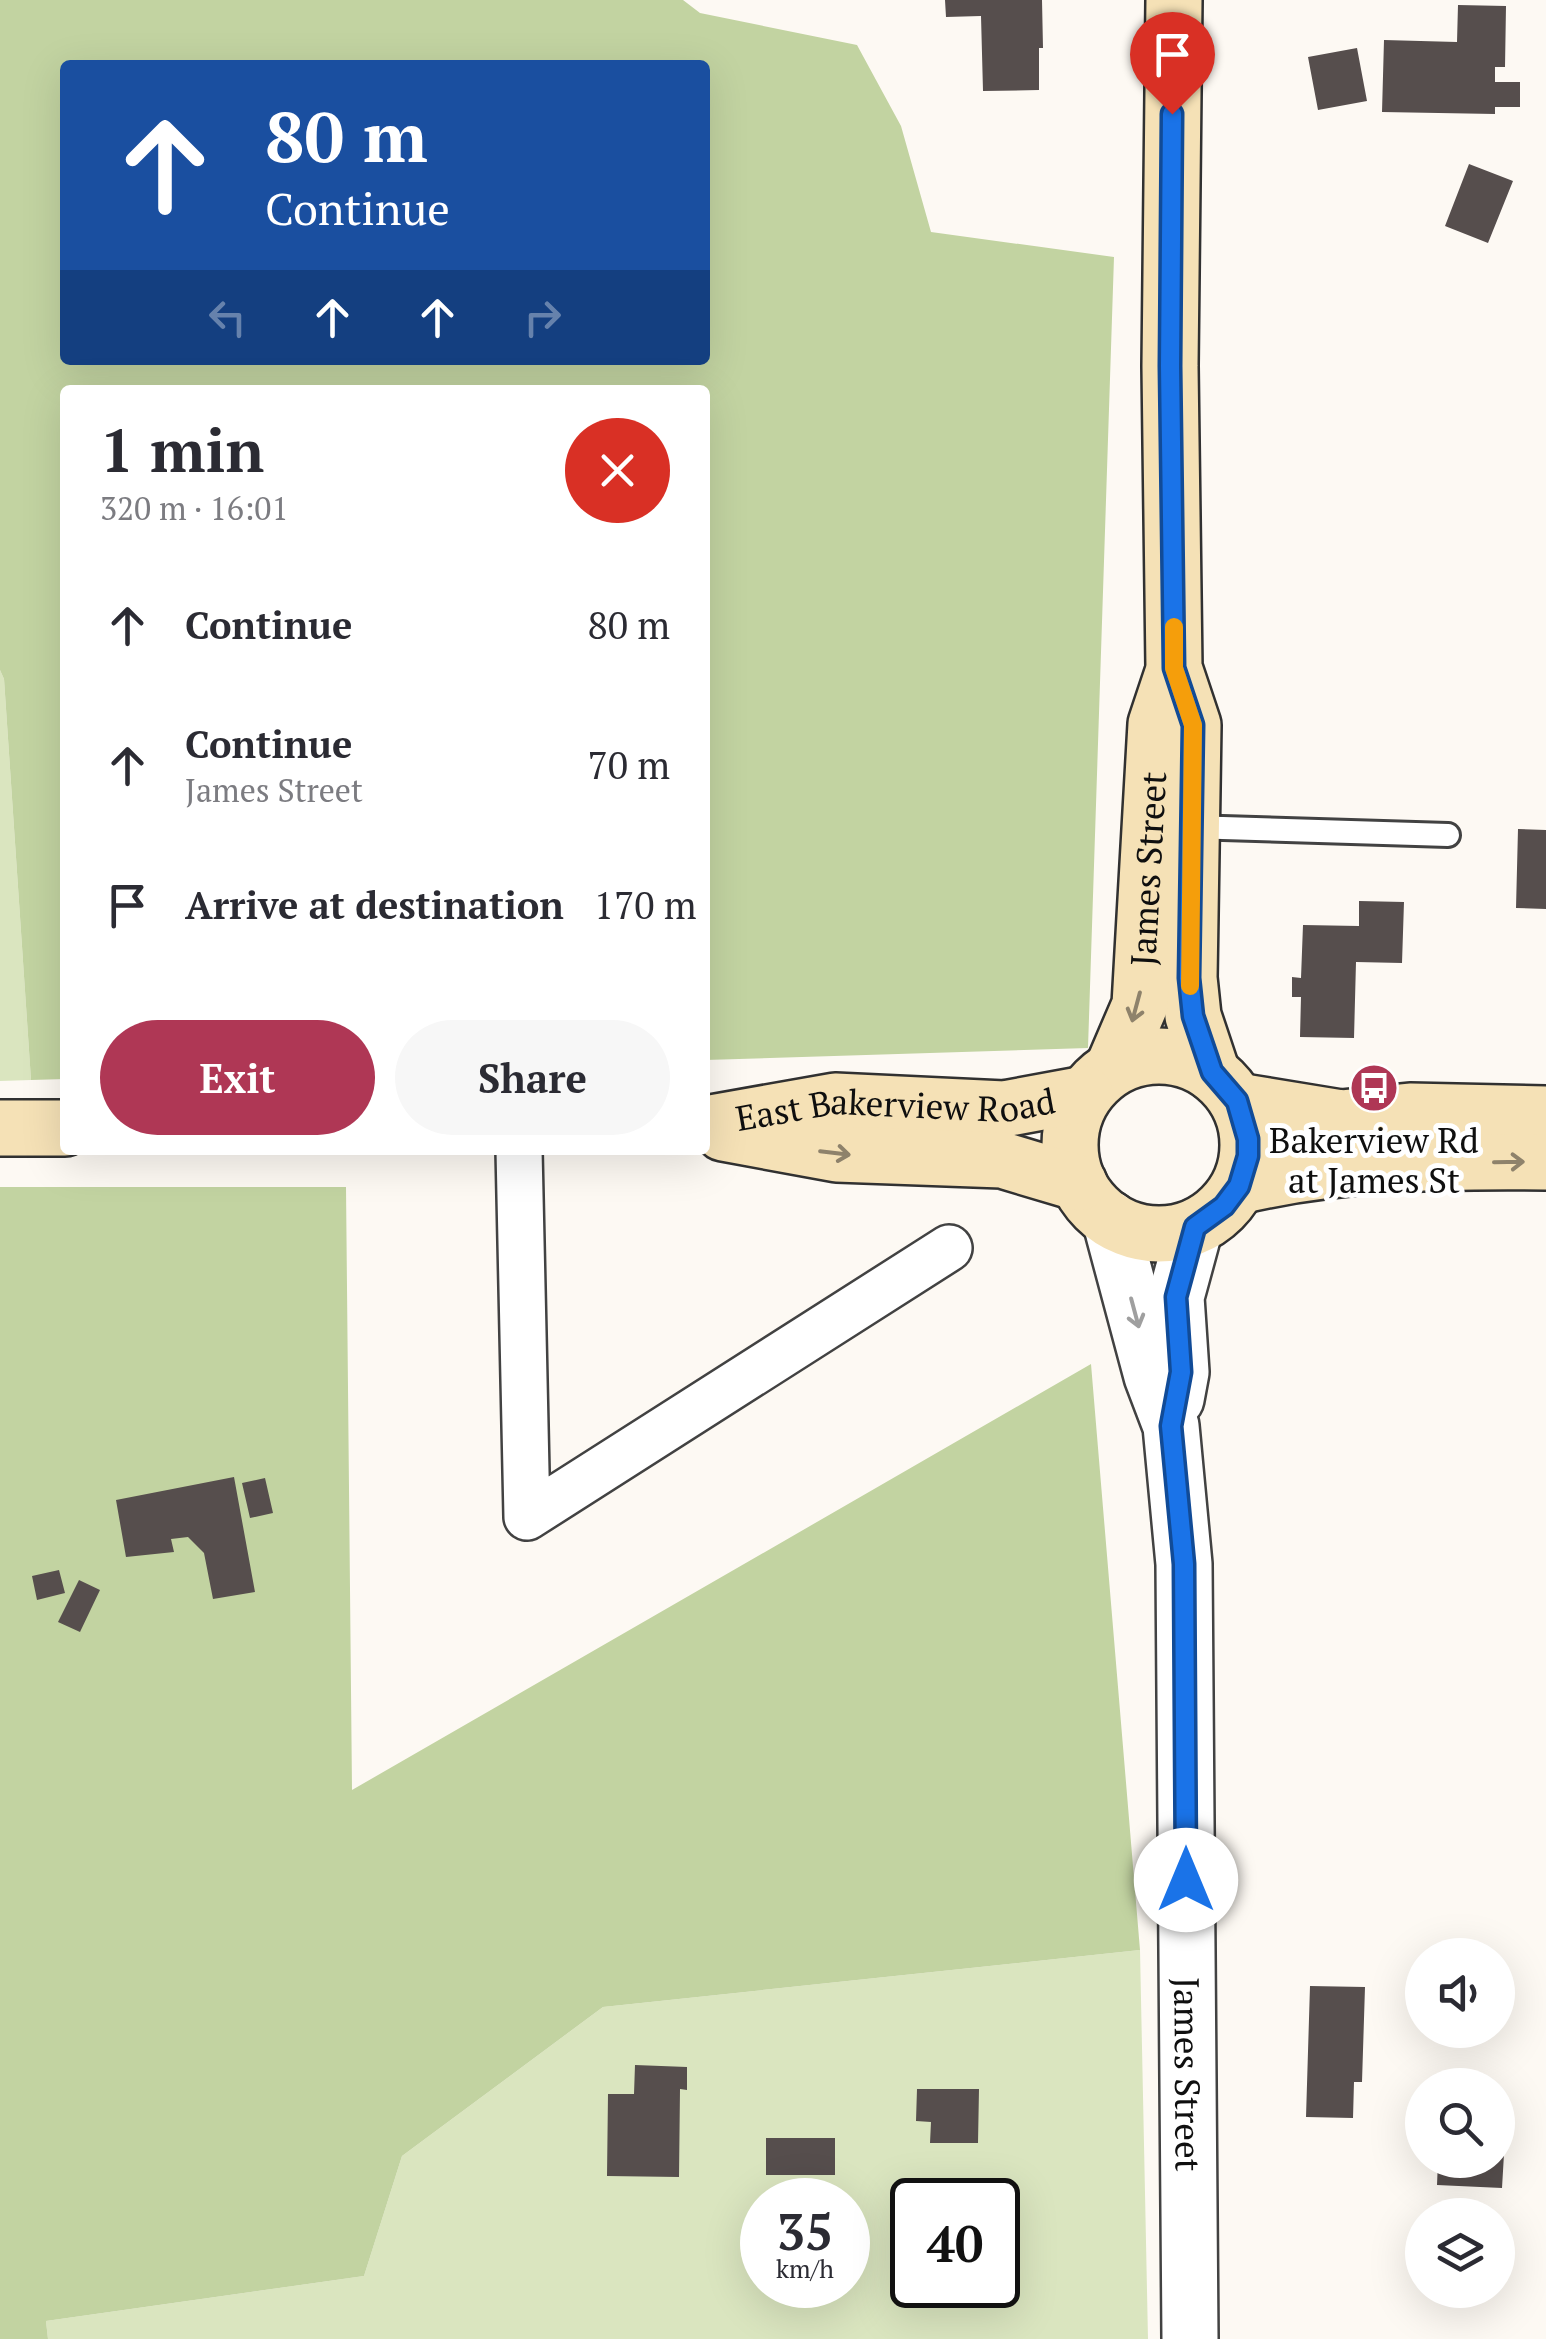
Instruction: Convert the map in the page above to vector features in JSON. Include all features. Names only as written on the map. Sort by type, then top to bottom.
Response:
[{"type":"main road","name":"James Street","points":[[1174,0],[1170,366],[1174,668],[1193,725],[1189,978],[1193,1016],[1224,1087]]},
{"type":"main road","name":"James Street","points":[[1099,1081],[1140,1005],[1156,724],[1174,668]]},
{"type":"main road","points":[[1224,1087],[1248,1139],[1248,1156],[1239,1186],[1224,1206],[1195,1227],[1148,1233],[1136,1231],[1094,1201],[1073,1166],[1071,1130],[1099,1081],[1152,1056],[1193,1062],[1224,1087],[1340,1118],[1410,1111],[1546,1114]]},
{"type":"main road","name":"East Bakerview Road","points":[[710,1126],[834,1101],[1004,1109],[1099,1081]]},
{"type":"main road","points":[[0,1128],[60,1128]]},
{"type":"main road","name":"East Bakerview Road","points":[[710,1128],[837,1154],[1002,1160],[1094,1201]]},
{"type":"main road","points":[[1239,1186],[1296,1172],[1349,1166],[1546,1162]]},
{"type":"street","points":[[519,1155],[527,1517],[949,1248]]},
{"type":"street","name":"James Street","points":[[1094,1201],[1171,1426],[1184,1564],[1190,2339]]},
{"type":"street","points":[[1171,1426],[1181,1372],[1176,1297],[1195,1227]]},
{"type":"lane","points":[[1148,860],[1192,826],[1448,835]]},
{"type":"green space","points":[[0,0],[683,0],[700,13],[857,45],[901,126],[931,232],[1114,257],[1088,1048],[710,1060],[710,385],[60,385],[60,1079],[31,1080],[4,679],[0,670]]},
{"type":"green space","points":[[0,670],[4,679],[31,1080],[0,1081]]},
{"type":"green space","points":[[0,1187],[346,1187],[352,1790],[1091,1364],[1140,1950],[603,2007],[402,2156],[364,2276],[46,2321],[48,2339],[0,2339]]},
{"type":"green space","points":[[1140,1950],[1148,2339],[48,2339],[46,2321],[364,2276],[402,2156],[603,2007]]},
{"type":"building","points":[[945,0],[1042,0],[1039,90],[983,91],[981,16],[946,17]]},
{"type":"building","points":[[1458,5],[1506,6],[1505,67],[1495,67],[1495,82],[1520,82],[1520,107],[1495,107],[1495,114],[1382,112],[1384,40],[1457,42]]},
{"type":"building","points":[[1357,48],[1367,101],[1318,110],[1308,57]]},
{"type":"building","points":[[1469,164],[1513,181],[1488,243],[1445,226]]},
{"type":"building","points":[[1518,829],[1546,830],[1546,909],[1516,908]]},
{"type":"building","points":[[1359,901],[1404,902],[1402,963],[1356,962],[1354,1038],[1300,1037],[1301,997],[1292,997],[1292,977],[1301,978],[1303,925],[1359,926]]},
{"type":"building","points":[[234,1477],[255,1592],[213,1599],[204,1553],[188,1537],[171,1539],[174,1552],[126,1557],[116,1500]]},
{"type":"building","points":[[265,1478],[273,1513],[250,1518],[242,1483]]},
{"type":"building","points":[[59,1570],[65,1593],[37,1600],[32,1576]]},
{"type":"building","points":[[79,1580],[100,1590],[80,1632],[58,1622]]},
{"type":"building","points":[[1310,1986],[1365,1987],[1362,2082],[1354,2082],[1353,2118],[1306,2117]]},
{"type":"building","points":[[635,2065],[687,2067],[687,2090],[680,2089],[679,2177],[607,2176],[608,2094],[634,2094]]},
{"type":"building","points":[[917,2089],[979,2089],[978,2143],[930,2143],[931,2122],[916,2121]]},
{"type":"building","points":[[766,2138],[835,2138],[835,2175],[766,2175]]},
{"type":"building","points":[[1437,2178],[1503,2178],[1502,2188],[1437,2185]]},
{"type":"slow traffic","points":[[1174,627],[1174,668],[1193,725],[1190,986]]},
{"type":"place","name":"Bakerview Rd at James St","points":[[1374,1088]]},
{"type":"route","points":[[1172,114],[1174,668],[1193,725],[1189,978],[1193,1016],[1212,1072],[1237,1101],[1248,1139],[1248,1156],[1239,1186],[1224,1206],[1195,1227],[1176,1297],[1181,1372],[1171,1426],[1184,1564],[1186,1880]]}]
